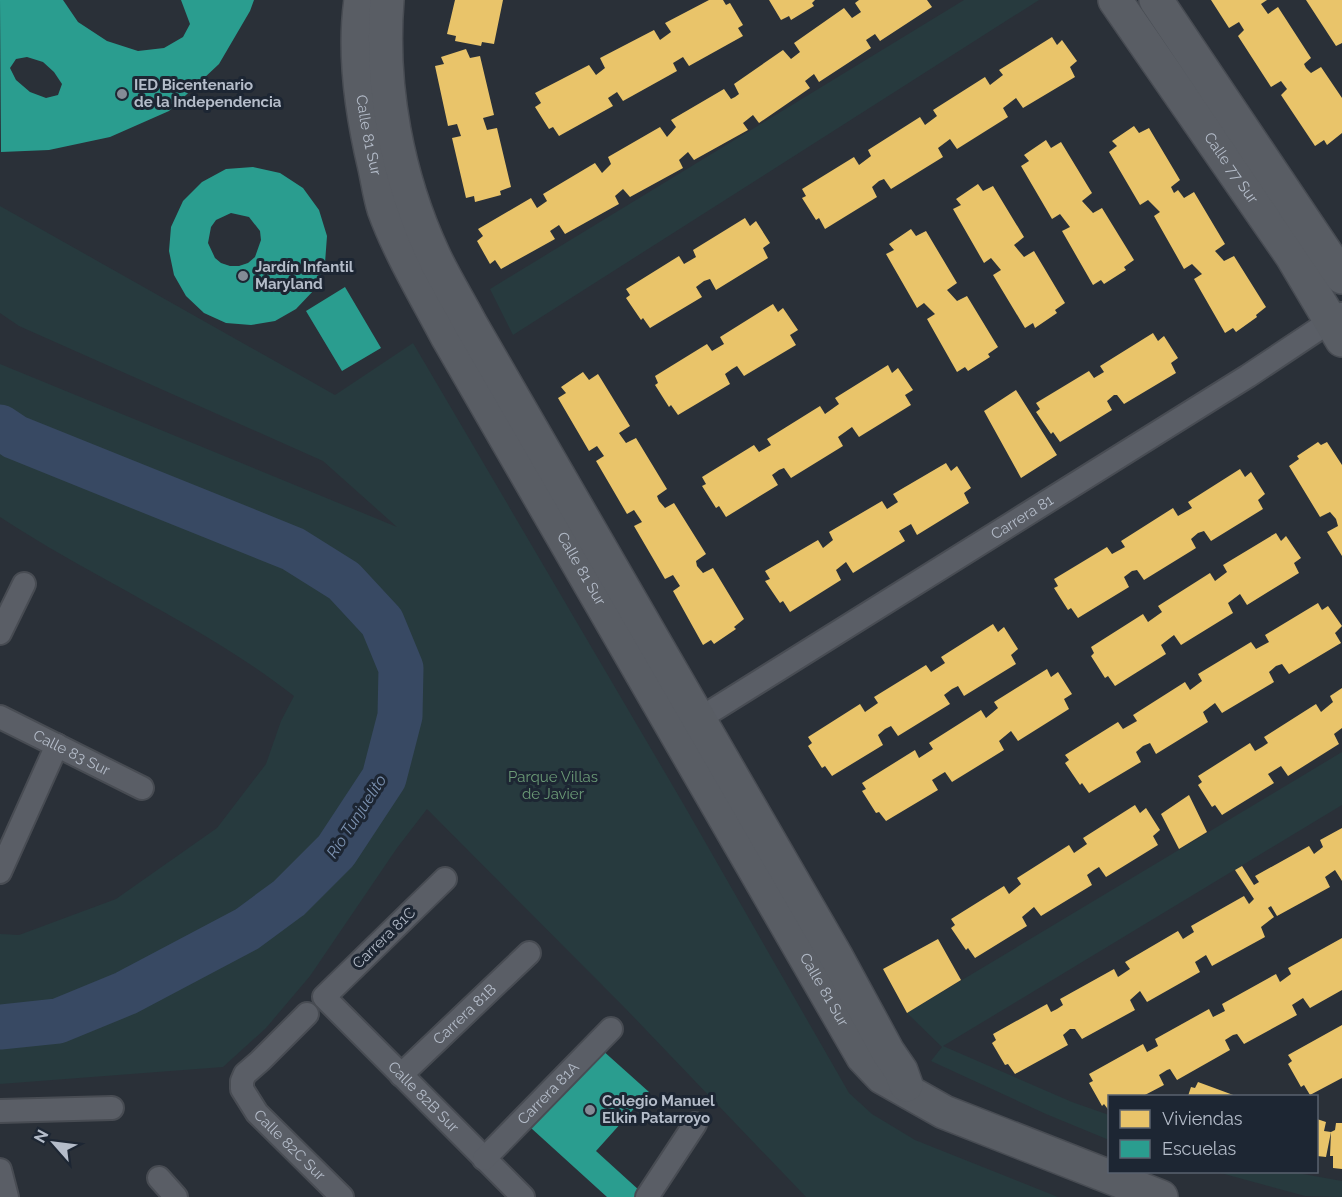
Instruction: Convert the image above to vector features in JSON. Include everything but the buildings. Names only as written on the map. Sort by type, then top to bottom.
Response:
[{"type":"street","name":"Calle 81 Sur","points":[[361,0],[358,15],[359,85],[369,146],[383,206],[395,237],[447,336],[863,1057],[882,1077],[944,1112],[1160,1197]]},
{"type":"street","name":"Calle 81 Sur","points":[[387,0],[385,31],[390,113],[410,193],[433,254],[470,323],[901,1071],[909,1093]]},
{"type":"street","name":"Calle 77 Sur","points":[[1115,0],[1338,324]]},
{"type":"street","name":"Calle 77 Sur","points":[[1156,0],[1342,277]]},
{"type":"street","name":"Carrera 81","points":[[699,719],[1248,376],[1338,324]]},
{"type":"street","points":[[0,633],[24,584]]},
{"type":"street","name":"Calle 83 Sur","points":[[0,717],[142,788]]},
{"type":"street","points":[[0,872],[57,746]]},
{"type":"street","name":"Carrera 81C","points":[[324,997],[445,879]]},
{"type":"street","name":"Carrera 81B","points":[[401,1075],[529,953]]},
{"type":"street","name":"Calle 82B Sur","points":[[324,997],[523,1197]]},
{"type":"street","name":"Calle 82C Sur","points":[[308,1014],[244,1074],[242,1089],[257,1113],[342,1197]]},
{"type":"street","name":"Carrera 81A","points":[[484,1159],[611,1029]]},
{"type":"street","points":[[0,1111],[112,1108]]},
{"type":"street","points":[[647,1197],[695,1124]]},
{"type":"street","points":[[0,1170],[7,1197]]},
{"type":"street","points":[[159,1178],[176,1197]]},
{"type":"green space","points":[[964,0],[1039,0],[513,335],[490,289]]},
{"type":"green space","name":"Parque Villas de Javier","points":[[0,206],[335,395],[413,343],[684,805],[849,1093],[872,1114],[915,1140],[1058,1197],[806,1197],[625,1008],[427,809],[397,848],[310,976],[266,1028],[223,1067],[0,1084],[0,934],[19,935],[116,899],[217,828],[266,764],[281,721],[294,696],[223,647],[0,517],[0,364],[397,527],[323,461],[19,326],[0,313]]},
{"type":"green space","points":[[1342,752],[1342,805],[943,1046],[1072,1102],[1108,1115],[1108,1140],[931,1061],[942,1047],[907,1013]]},
{"type":"green space","points":[[1221,1173],[1298,1173],[1342,1181],[1342,1197],[1305,1196]]},
{"type":"waterway","name":"Río Tunjuelito","points":[[0,427],[15,437],[293,549],[344,581],[382,622],[401,668],[400,716],[384,778],[336,851],[289,898],[247,929],[126,993],[58,1021],[0,1027]]},
{"type":"place","name":"IED Bicentenario de la Independencia","points":[[122,94]]},
{"type":"place","name":"Jardín Infantil Maryland","points":[[243,276]]},
{"type":"place","name":"Colegio Manuel Elkin Patarroyo","points":[[590,1110]]}]
